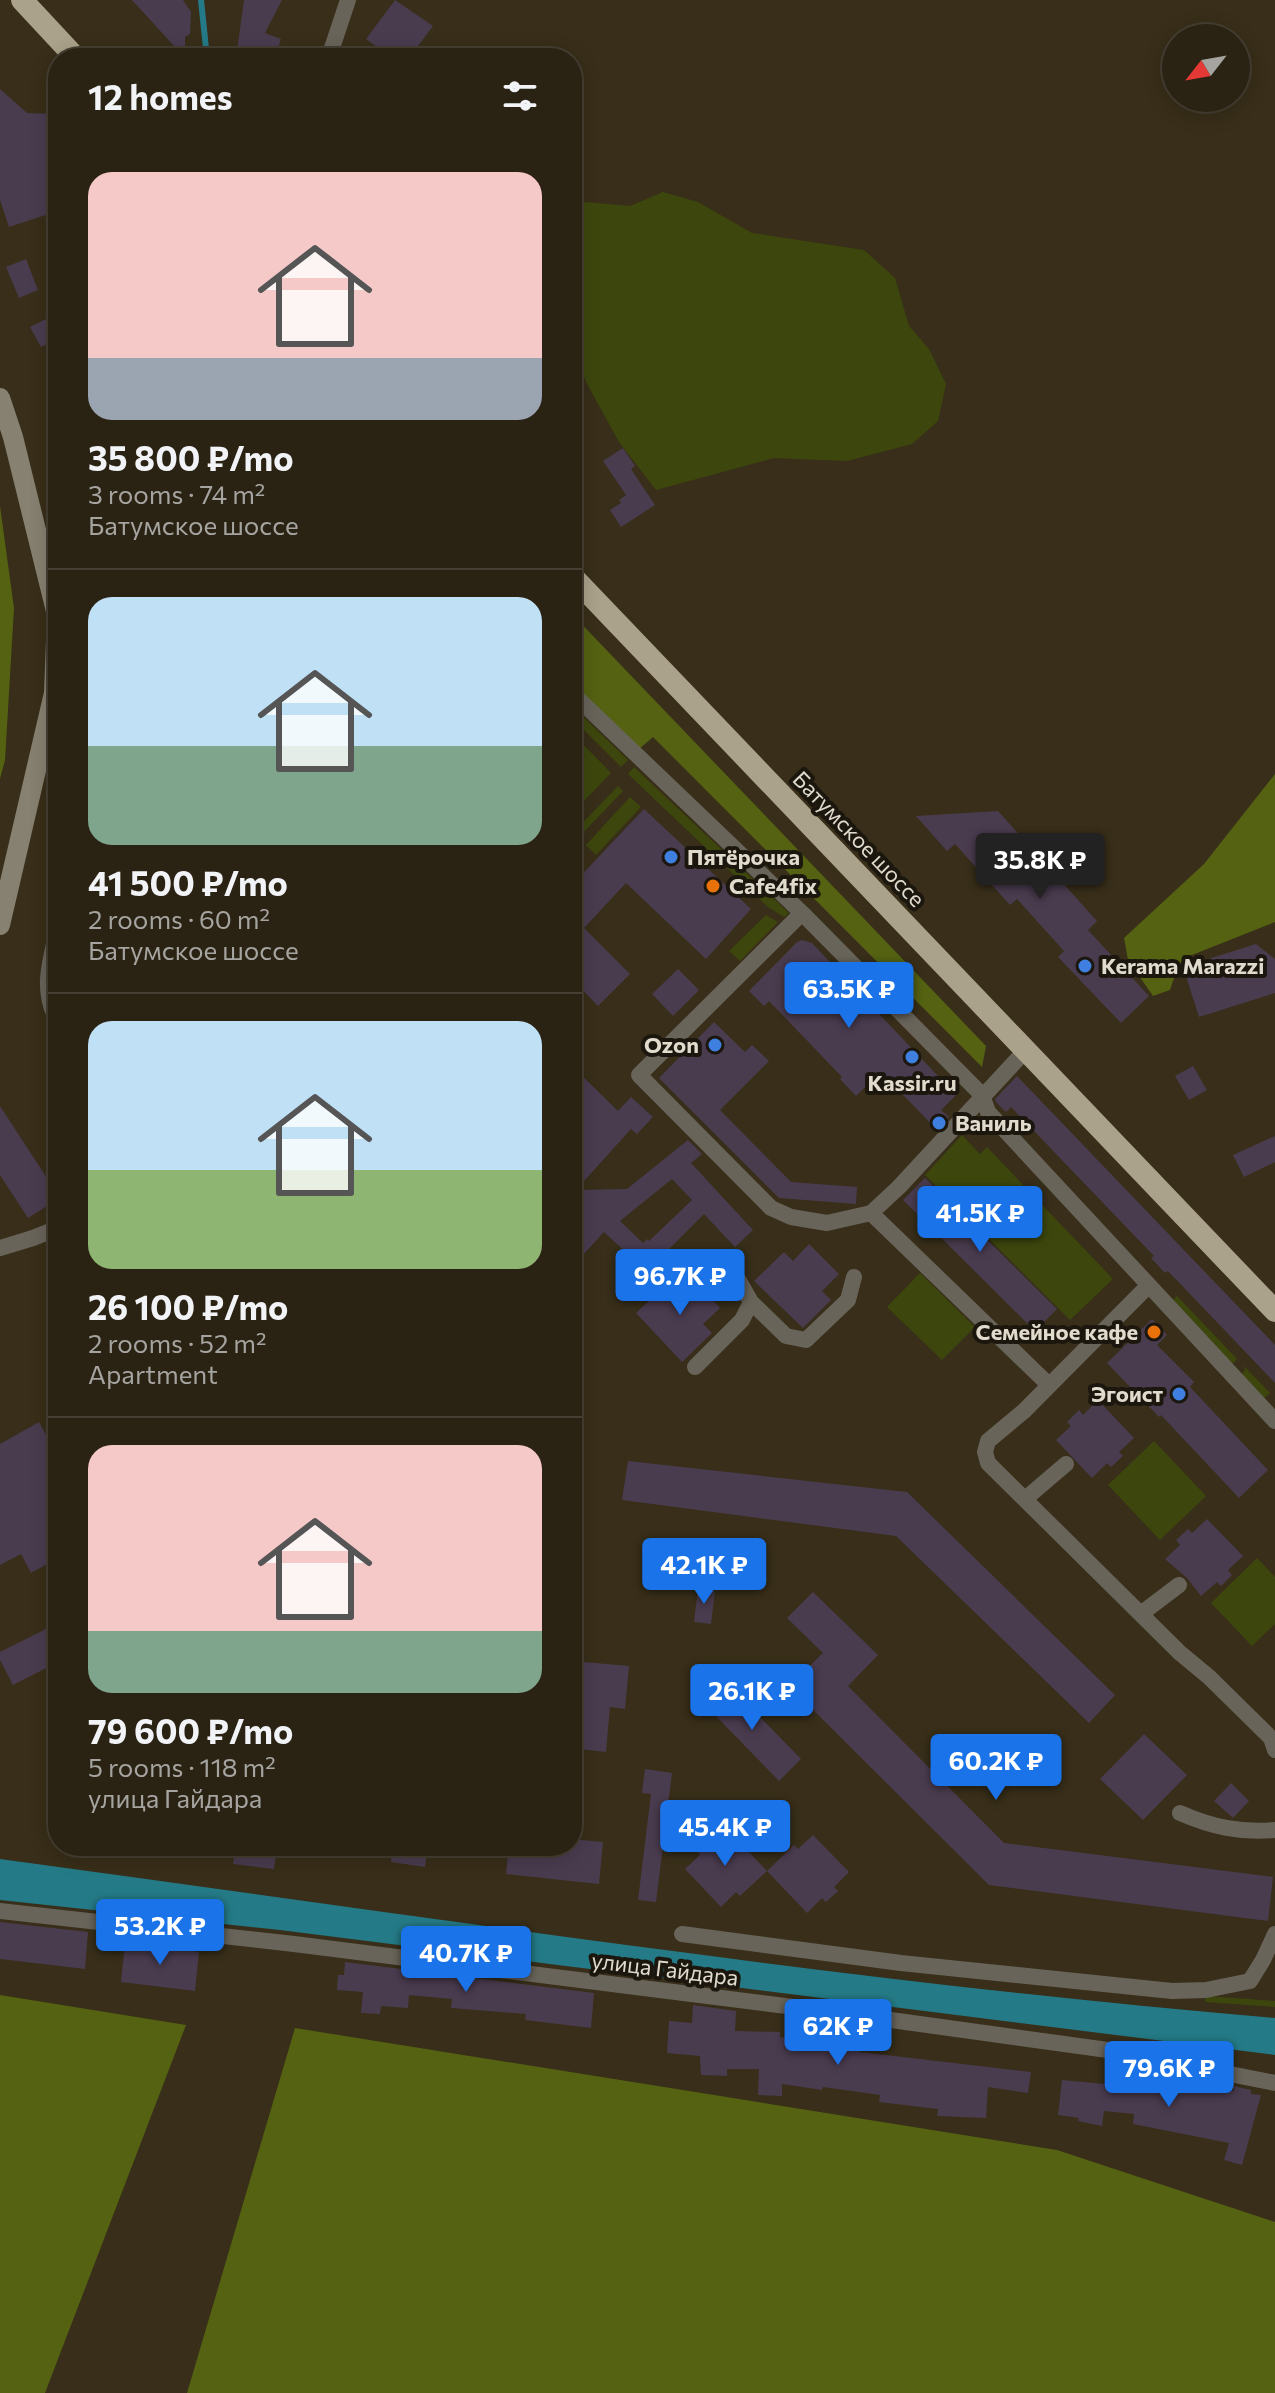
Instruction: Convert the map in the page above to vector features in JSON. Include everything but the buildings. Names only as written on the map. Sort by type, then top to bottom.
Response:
[{"type":"highway","points":[[21,1],[66,48]]},
{"type":"highway","name":"Батумское шоссе","points":[[582,586],[1275,1311]]},
{"type":"main road","points":[[0,398],[48,575]]},
{"type":"main road","points":[[0,925],[48,719]]},
{"type":"street","points":[[332,48],[348,0]]},
{"type":"street","points":[[582,703],[802,913],[982,1095],[988,1112],[1275,1421]]},
{"type":"street","points":[[802,913],[639,1075],[771,1208],[791,1217],[827,1223],[871,1213],[1026,1050]]},
{"type":"street","points":[[48,970],[48,997]]},
{"type":"street","points":[[871,1213],[1049,1385]]},
{"type":"street","points":[[0,1248],[48,1231]]},
{"type":"street","points":[[731,1267],[751,1302],[786,1336],[806,1340],[848,1300],[854,1277]]},
{"type":"street","points":[[1148,1286],[1024,1411],[988,1441],[985,1452],[988,1463],[1180,1653],[1271,1738],[1275,1750]]},
{"type":"street","points":[[695,1367],[742,1320],[751,1302]]},
{"type":"street","points":[[1025,1499],[1066,1464]]},
{"type":"street","points":[[1142,1613],[1179,1585]]},
{"type":"street","points":[[1180,1813],[1207,1825],[1249,1833],[1275,1830]]},
{"type":"street","name":"улица Гайдара","points":[[0,1911],[310,1946],[892,2020],[1115,2051],[1275,2083]]},
{"type":"street","points":[[682,1934],[901,1963],[1172,1991],[1206,1990],[1250,1981],[1275,1934]]},
{"type":"green space","points":[[663,192],[698,202],[752,233],[864,250],[895,278],[909,326],[929,349],[946,384],[938,421],[912,444],[847,461],[774,458],[656,490],[619,442],[582,371],[582,204],[630,206]]},
{"type":"green space","points":[[0,506],[14,608],[5,760],[0,779]]},
{"type":"green space","points":[[582,624],[986,1046],[982,1067],[653,737],[638,750],[582,695]]},
{"type":"green space","points":[[582,716],[628,760],[621,767],[582,728]]},
{"type":"green space","points":[[582,743],[611,773],[582,802]]},
{"type":"green space","points":[[634,767],[789,913],[784,917],[768,907],[628,774]]},
{"type":"green space","points":[[1275,774],[1275,922],[1187,957],[1176,972],[1170,990],[1153,996],[1128,960],[1124,938],[1204,864]]},
{"type":"green space","points":[[618,786],[623,791],[582,834],[582,824]]},
{"type":"green space","points":[[630,797],[641,807],[596,855],[586,845]]},
{"type":"green space","points":[[766,915],[778,922],[740,961],[729,951]]},
{"type":"green space","points":[[962,1135],[980,1154],[987,1147],[1113,1279],[1070,1320],[925,1175]]},
{"type":"green space","points":[[920,1273],[975,1327],[942,1360],[887,1307]]},
{"type":"green space","points":[[1177,1296],[1237,1359],[1232,1364],[1173,1300]]},
{"type":"green space","points":[[1244,1366],[1270,1393],[1264,1398],[1241,1374],[1245,1371]]},
{"type":"green space","points":[[1154,1441],[1206,1496],[1160,1540],[1108,1485]]},
{"type":"green space","points":[[1257,1558],[1275,1577],[1275,1624],[1252,1646],[1211,1603]]},
{"type":"green space","points":[[0,1995],[186,2025],[45,2393],[0,2393]]},
{"type":"green space","points":[[1206,1996],[1275,2001],[1275,2007],[1205,2002]]},
{"type":"green space","points":[[295,2028],[1057,2150],[1275,2222],[1275,2393],[187,2393]]},
{"type":"water","points":[[0,1859],[796,1967],[1275,2018],[1275,2055],[280,1930],[0,1900]]},
{"type":"waterway","points":[[201,0],[206,48]]},
{"type":"place","name":"Пятёрочка","points":[[671,857]]},
{"type":"place","name":"Cafe4fix","points":[[713,886]]},
{"type":"place","name":"Kerama Marazzi","points":[[1085,966]]},
{"type":"place","name":"Ozon","points":[[715,1045]]},
{"type":"place","name":"Kassir.ru","points":[[912,1057]]},
{"type":"place","name":"Ваниль","points":[[939,1123]]},
{"type":"place","name":"Семейное кафе","points":[[1154,1332]]},
{"type":"place","name":"Эгоист","points":[[1179,1394]]}]
